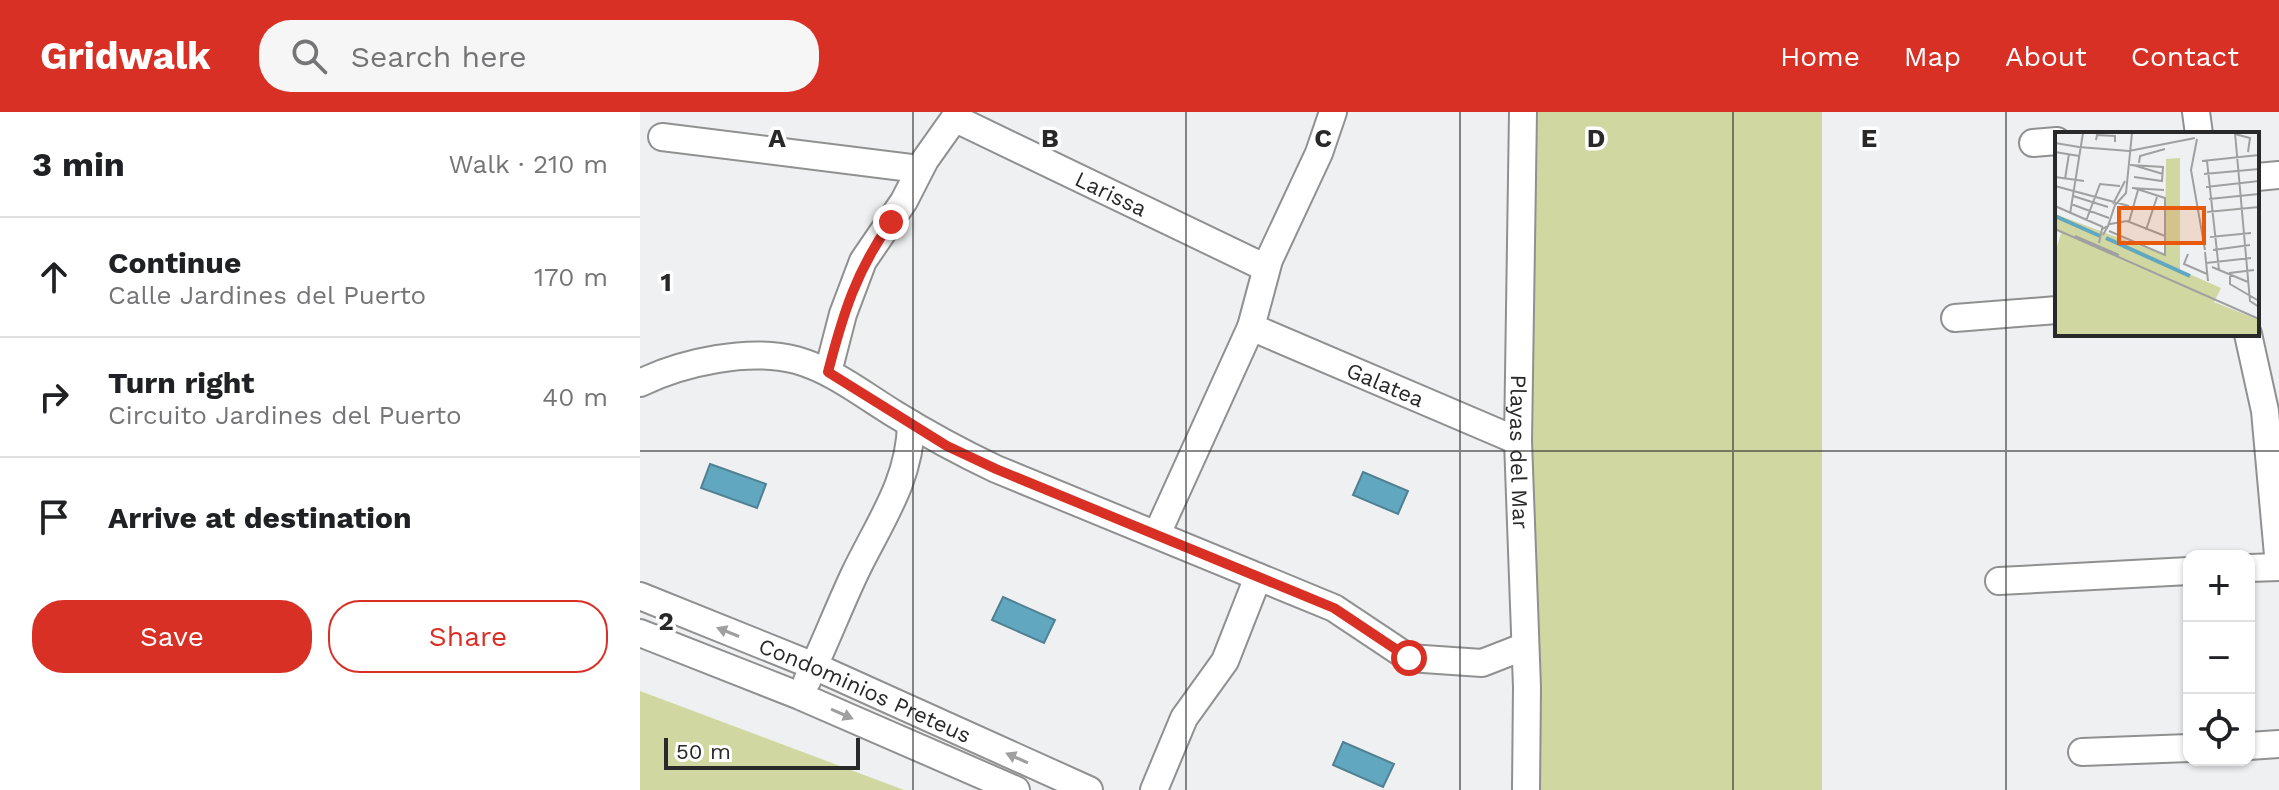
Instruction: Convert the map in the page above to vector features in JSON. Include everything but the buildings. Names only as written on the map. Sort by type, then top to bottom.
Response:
[{"type":"street","points":[[1157,534],[1251,327],[1266,268],[1319,153],[1333,112]]},
{"type":"street","name":"Playas del Mar","points":[[1523,112],[1518,441],[1526,790]]},
{"type":"street","points":[[2196,112],[2199,132]]},
{"type":"street","points":[[828,372],[843,314],[863,261],[904,201],[919,169],[958,115]]},
{"type":"street","name":"Larissa","points":[[958,115],[1266,268]]},
{"type":"street","points":[[662,137],[919,169]]},
{"type":"street","points":[[2259,177],[2279,175]]},
{"type":"street","points":[[1955,318],[2055,310]]},
{"type":"street","name":"Galatea","points":[[1251,327],[1518,441]]},
{"type":"street","points":[[2248,336],[2265,411],[2279,566],[2255,568]]},
{"type":"street","points":[[640,383],[684,367],[731,358],[795,360],[828,372],[911,424],[996,469],[1334,608],[1409,658],[1482,663],[1523,647]]},
{"type":"street","points":[[800,696],[853,577],[900,488],[911,448],[911,424]]},
{"type":"street","points":[[1999,581],[2183,571]]},
{"type":"street","points":[[1154,790],[1184,718],[1225,661],[1258,577]]},
{"type":"street","name":"Condominios Preteus","points":[[640,596],[814,666],[1089,790]]},
{"type":"street","name":"Condominios Preteus","points":[[640,633],[800,696],[1016,790]]},
{"type":"street","points":[[2255,746],[2279,744]]},
{"type":"street","points":[[2082,752],[2183,748]]},
{"type":"green space","points":[[1536,112],[1822,112],[1822,790],[1527,790]]},
{"type":"green space","points":[[640,691],[904,790],[640,790]]},
{"type":"water","points":[[710,464],[766,484],[757,508],[701,488]]},
{"type":"water","points":[[1363,472],[1408,491],[1398,514],[1353,495]]},
{"type":"water","points":[[1003,597],[1055,620],[1044,643],[992,620]]},
{"type":"water","points":[[1343,742],[1394,764],[1383,787],[1333,765]]},
{"type":"route","points":[[891,222],[863,261],[843,314],[828,372],[947,446],[1334,608],[1409,658]]}]
